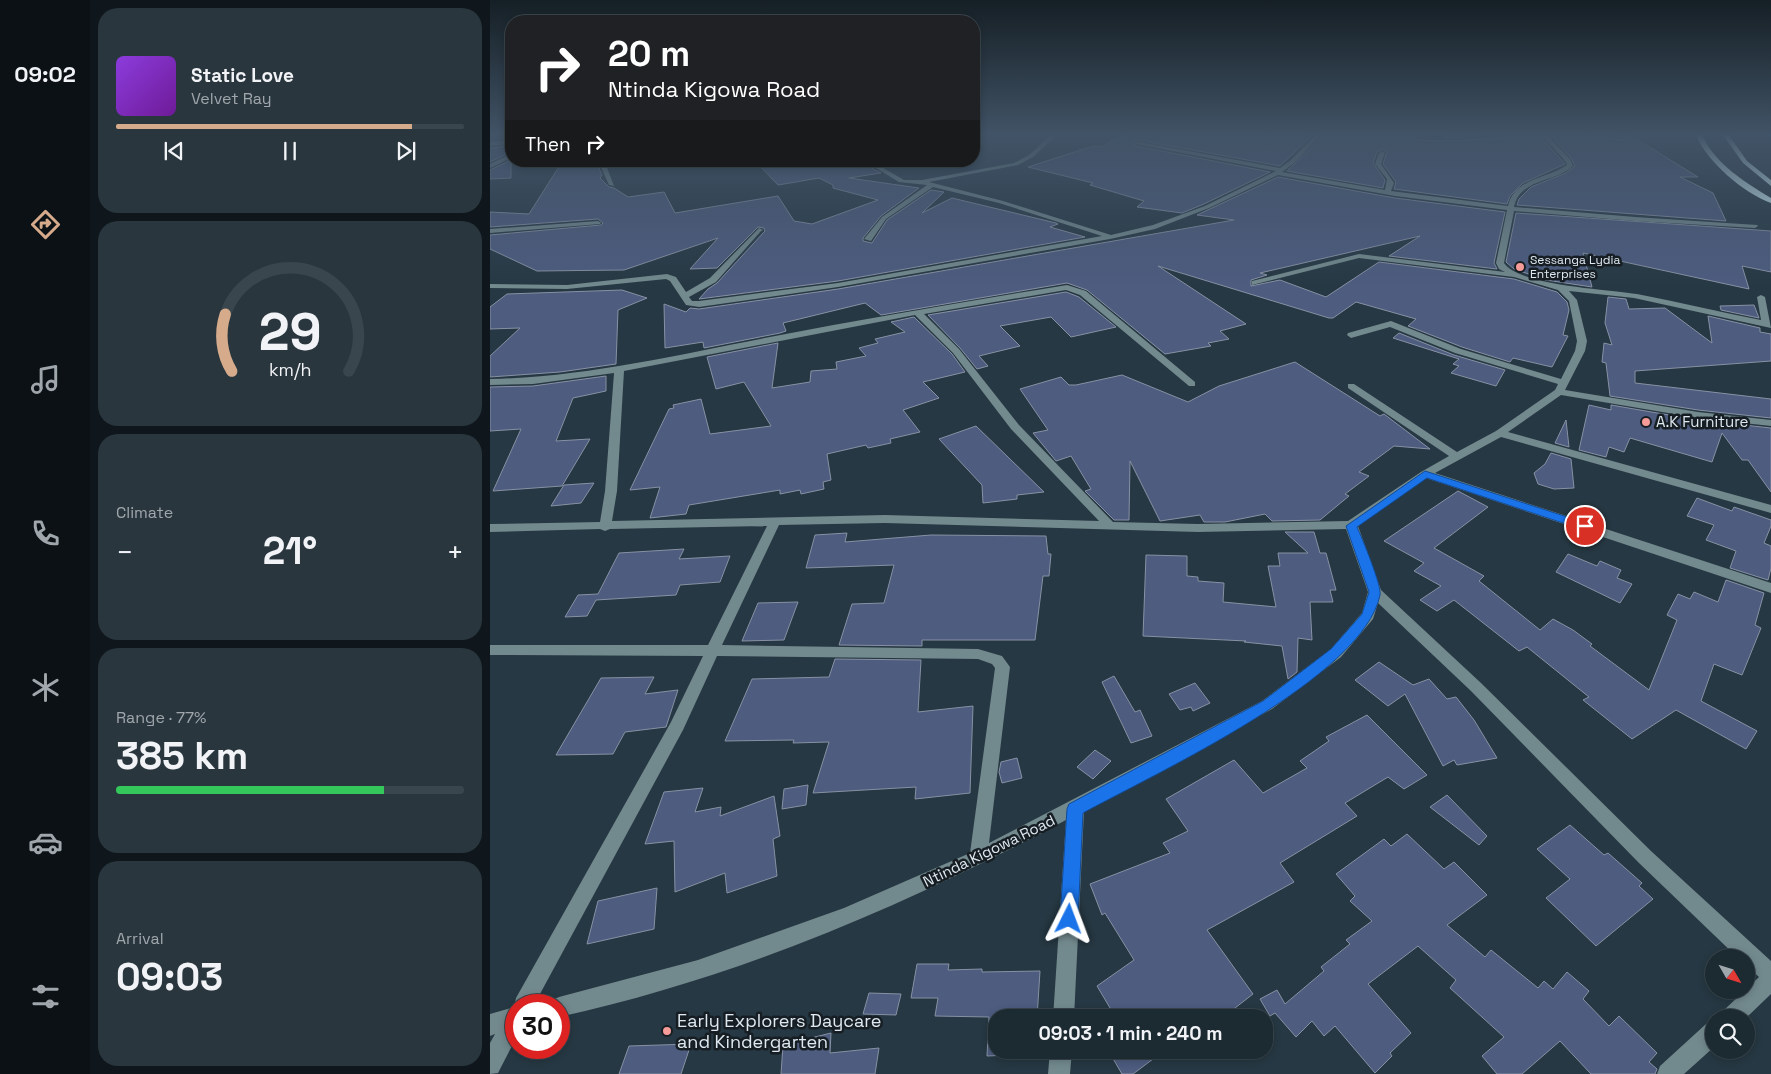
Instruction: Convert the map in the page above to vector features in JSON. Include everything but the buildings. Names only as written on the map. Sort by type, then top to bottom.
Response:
[{"type":"highway","points":[[1749,185],[1771,201]]},
{"type":"street","points":[[868,240],[884,218],[927,185]]},
{"type":"street","points":[[933,185],[1010,204],[1110,237]]},
{"type":"street","points":[[490,286],[567,286],[625,282],[667,276],[673,279],[689,303],[693,304],[759,296],[838,285],[1110,237],[1181,218],[1250,185]]},
{"type":"street","points":[[1356,185],[1511,208],[1630,220],[1755,226]]},
{"type":"street","points":[[1388,191],[1391,185]]},
{"type":"street","points":[[1517,275],[1502,267],[1500,263],[1513,197],[1526,185]]},
{"type":"street","points":[[490,231],[598,223]]},
{"type":"street","points":[[684,296],[712,280],[759,230]]},
{"type":"street","points":[[1255,283],[1359,256],[1517,275],[1561,288],[1634,296],[1769,324],[1761,297]]},
{"type":"street","points":[[490,382],[561,379],[619,370],[917,312],[1067,287],[1083,293],[1192,384]]},
{"type":"street","points":[[490,528],[605,527],[885,519],[1198,528],[1352,526],[1425,474],[1500,434],[1561,387],[1580,351],[1582,341],[1573,300],[1561,288]]},
{"type":"street","points":[[917,312],[956,351],[1015,427],[1109,525]]},
{"type":"street","points":[[1351,335],[1391,324],[1458,351],[1561,387],[1689,413],[1771,424]]},
{"type":"street","points":[[605,527],[611,491],[619,370]]},
{"type":"street","points":[[1351,386],[1457,457]]},
{"type":"street","points":[[1500,434],[1771,509]]},
{"type":"street","points":[[1425,474],[1771,588]]},
{"type":"street","points":[[529,994],[677,725],[775,521]]},
{"type":"street","points":[[1352,526],[1375,592],[1476,687],[1645,857],[1771,975]]},
{"type":"street","name":"Ntinda Kigowa Road","points":[[570,1004],[698,970],[838,921],[978,858],[1075,809],[1268,705],[1336,652],[1355,633],[1368,615],[1375,592]]},
{"type":"street","points":[[490,650],[566,649],[978,654],[997,660],[1003,667],[978,858]]},
{"type":"street","points":[[1064,1009],[1075,809]]},
{"type":"street","points":[[1740,1009],[1771,980]]},
{"type":"street","points":[[490,1025],[505,1021]]},
{"type":"street","points":[[490,1065],[505,1038]]},
{"type":"street","points":[[1668,1074],[1705,1040]]},
{"type":"street","points":[[1059,1074],[1060,1059]]},
{"type":"place","name":"Sessanga Lydia Enterprises","points":[[1520,267]]},
{"type":"place","name":"A.K Furniture","points":[[1646,422]]},
{"type":"place","name":"Early Explorers Daycare and Kindergarten","points":[[667,1031]]},
{"type":"route","points":[[1069,919],[1075,809],[1268,705],[1336,652],[1355,633],[1368,615],[1375,592],[1352,526],[1425,474],[1585,526]]}]
